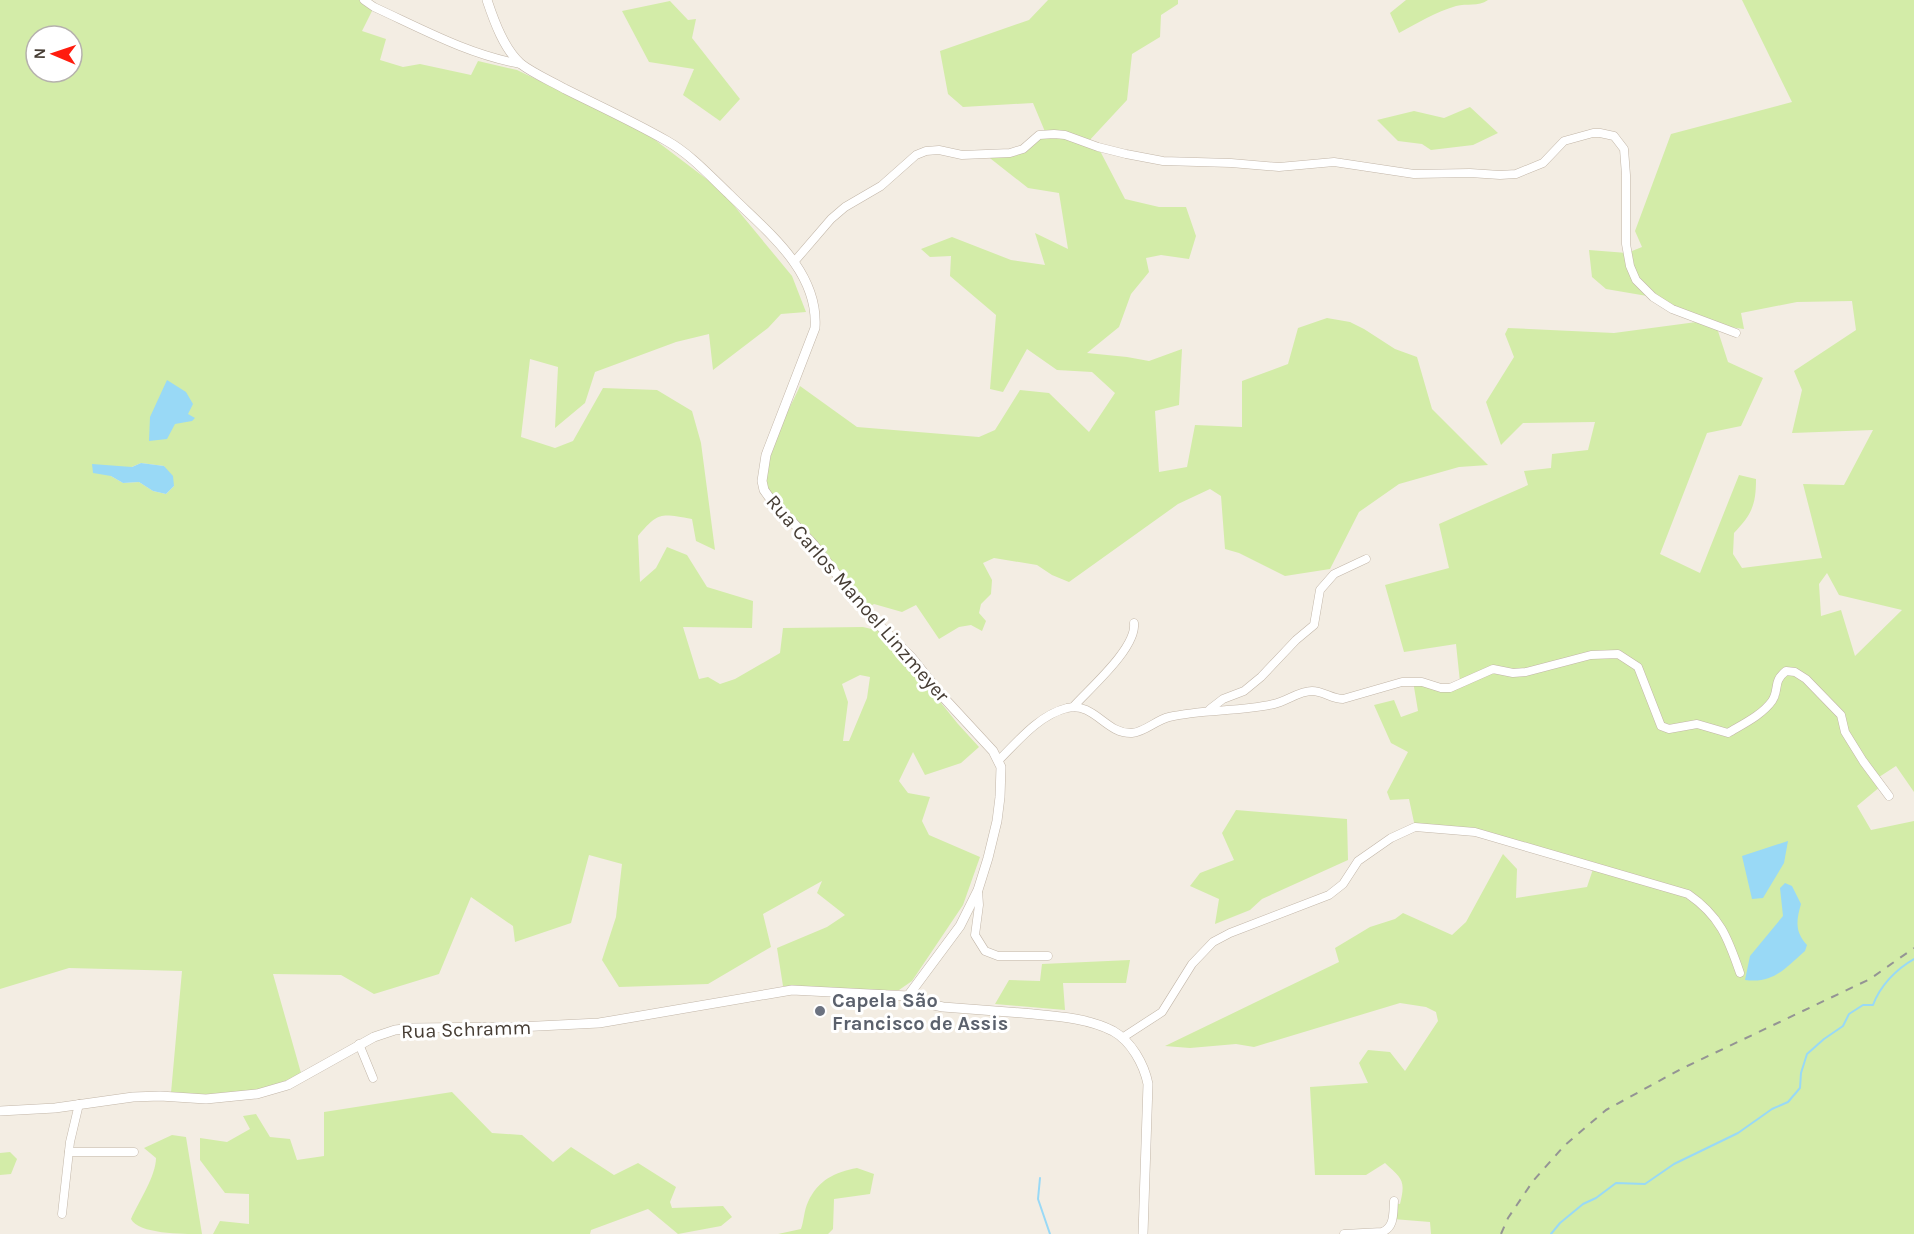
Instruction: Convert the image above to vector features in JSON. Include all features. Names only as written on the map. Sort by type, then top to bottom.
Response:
[{"type":"street","points":[[364,0],[374,8],[469,51],[496,60],[521,64]]},
{"type":"street","name":"Rua Carlos Manoel Linzmeyer","points":[[487,0],[501,35],[521,64],[637,124],[678,148],[772,234],[801,272],[812,303],[815,327],[766,455],[763,474],[764,490],[776,506],[814,545],[864,610],[912,657],[999,760]]},
{"type":"street","points":[[794,262],[821,228],[835,215],[882,186],[916,155],[926,151],[939,150],[962,155],[1010,153],[1023,149],[1039,135],[1054,134],[1065,135],[1126,154],[1163,161],[1280,167],[1334,162],[1414,174],[1500,175],[1516,174],[1543,163],[1564,141],[1593,133],[1614,136],[1624,149],[1626,244],[1630,266],[1636,280],[1653,297],[1672,309],[1736,333]]},
{"type":"street","points":[[1208,710],[1224,699],[1244,691],[1261,677],[1296,640],[1314,625],[1320,590],[1334,574],[1366,559]]},
{"type":"street","points":[[1073,707],[1120,657],[1133,634],[1134,623]]},
{"type":"street","points":[[908,996],[960,926],[978,890],[997,821],[1002,777],[999,760],[1039,723],[1056,712],[1073,707],[1087,708],[1113,729],[1133,733],[1162,719],[1208,710],[1276,704],[1309,691],[1343,699],[1402,682],[1422,682],[1441,688],[1450,688],[1493,669],[1513,673],[1526,672],[1592,655],[1618,654],[1638,667],[1661,726],[1669,729],[1697,724],[1728,733],[1766,709],[1774,697],[1778,677],[1786,671],[1795,672],[1806,679],[1841,715],[1845,732],[1889,796]]},
{"type":"street","points":[[1143,1234],[1148,1084],[1138,1059],[1122,1038],[1162,1012],[1192,964],[1213,942],[1230,933],[1329,895],[1342,884],[1358,861],[1391,838],[1415,827],[1475,832],[1688,894],[1702,903],[1715,916],[1727,935],[1740,973]]},
{"type":"street","points":[[978,890],[979,905],[975,935],[986,951],[998,956],[1048,956]]},
{"type":"street","name":"Rua Schramm","points":[[0,1111],[33,1110],[133,1097],[206,1099],[257,1094],[288,1084],[359,1044],[395,1030],[430,1026],[518,1027],[599,1023],[776,991],[808,990],[908,996],[943,1007],[1056,1016],[1085,1021],[1114,1032],[1122,1038]]},
{"type":"street","points":[[359,1044],[373,1078]]},
{"type":"street","points":[[62,1214],[69,1152],[79,1104]]},
{"type":"street","points":[[69,1152],[134,1152]]},
{"type":"street","points":[[1344,1234],[1388,1230],[1393,1219],[1394,1202]]},
{"type":"green space","points":[[0,0],[364,0],[374,7],[362,31],[386,39],[380,60],[403,67],[420,64],[471,75],[478,61],[517,70],[642,130],[721,190],[792,276],[806,312],[781,314],[768,328],[713,370],[709,334],[676,342],[595,372],[585,403],[555,428],[558,367],[530,359],[521,437],[555,448],[573,441],[603,388],[657,390],[692,411],[701,443],[715,550],[696,541],[692,519],[661,516],[651,522],[638,536],[640,582],[656,568],[667,547],[687,555],[707,587],[753,601],[752,628],[683,627],[699,679],[708,677],[720,684],[735,679],[780,653],[783,628],[863,627],[884,632],[979,747],[961,763],[925,775],[913,752],[899,781],[908,793],[930,797],[922,821],[929,835],[980,857],[963,905],[912,981],[899,990],[886,991],[783,986],[777,948],[827,927],[845,915],[817,893],[822,881],[763,914],[771,947],[708,984],[619,987],[602,960],[616,917],[622,864],[589,855],[571,923],[515,942],[513,926],[471,897],[439,974],[374,994],[341,975],[273,974],[301,1073],[286,1081],[254,1090],[205,1094],[171,1093],[182,971],[69,968],[0,989]],"holes":[[[141,463],[164,466],[174,486],[166,494],[153,491],[139,482],[123,483],[111,476]],[[860,675],[870,677],[867,698],[849,741],[843,741],[848,702],[842,684]]]},
{"type":"green space","points":[[1048,0],[1178,0],[1178,4],[1161,15],[1160,37],[1132,54],[1127,100],[1087,143],[1098,147],[1125,199],[1159,207],[1186,207],[1196,236],[1189,259],[1161,255],[1146,258],[1149,272],[1131,294],[1119,327],[1087,353],[1149,361],[1182,349],[1179,405],[1155,411],[1159,472],[1187,467],[1195,425],[1242,427],[1242,381],[1288,364],[1298,328],[1327,318],[1350,322],[1395,349],[1417,357],[1432,409],[1488,465],[1459,467],[1399,484],[1359,512],[1330,569],[1285,576],[1239,553],[1225,549],[1221,496],[1210,489],[1178,504],[1069,582],[1037,565],[994,558],[983,563],[992,580],[991,594],[981,604],[979,613],[986,621],[982,631],[971,625],[959,627],[939,639],[916,605],[902,612],[874,604],[866,609],[802,526],[771,496],[765,480],[768,458],[800,386],[857,427],[979,437],[995,430],[1020,390],[1049,393],[1089,432],[1115,393],[1092,372],[1057,370],[1027,349],[1003,392],[990,389],[996,315],[950,276],[951,256],[930,257],[921,249],[952,237],[1011,260],[1045,265],[1035,233],[1068,249],[1059,193],[1028,188],[986,155],[1010,153],[1046,134],[1033,103],[963,107],[948,94],[940,51],[1029,20]]},
{"type":"green space","points":[[1406,0],[1488,0],[1449,8],[1399,33],[1390,13]]},
{"type":"green space","points":[[1742,0],[1914,0],[1914,792],[1896,766],[1876,779],[1881,786],[1857,806],[1871,830],[1914,821],[1914,1234],[1431,1234],[1430,1222],[1393,1219],[1394,1203],[1400,1204],[1403,1190],[1399,1177],[1385,1163],[1366,1175],[1315,1175],[1310,1087],[1368,1083],[1359,1063],[1368,1050],[1390,1052],[1405,1071],[1438,1021],[1436,1012],[1426,1007],[1400,1003],[1254,1047],[1236,1044],[1190,1048],[1165,1046],[1339,962],[1335,948],[1370,927],[1395,919],[1403,913],[1452,935],[1466,922],[1503,854],[1517,869],[1516,898],[1587,887],[1594,866],[1475,832],[1415,827],[1409,799],[1390,800],[1387,792],[1408,752],[1391,743],[1374,705],[1394,700],[1401,717],[1418,711],[1413,681],[1441,688],[1460,682],[1456,644],[1404,652],[1385,585],[1449,568],[1439,524],[1528,485],[1524,471],[1551,468],[1552,454],[1588,450],[1595,422],[1523,423],[1501,445],[1486,402],[1514,357],[1505,334],[1508,328],[1614,333],[1704,321],[1653,297],[1606,289],[1592,277],[1589,250],[1627,253],[1642,247],[1635,231],[1671,134],[1792,102]],"holes":[[[1852,301],[1856,330],[1794,371],[1802,390],[1792,433],[1873,430],[1844,485],[1803,484],[1822,558],[1742,568],[1733,554],[1734,533],[1752,509],[1756,479],[1739,475],[1700,573],[1660,554],[1707,433],[1741,426],[1763,378],[1728,362],[1716,325],[1744,329],[1741,313],[1797,302]],[[1827,573],[1839,595],[1902,610],[1855,656],[1841,610],[1821,616],[1819,584]]]},
{"type":"green space","points":[[670,1],[688,20],[696,19],[692,38],[740,99],[720,121],[683,95],[694,69],[649,62],[622,11]]},
{"type":"green space","points":[[1470,107],[1498,133],[1473,145],[1431,150],[1422,144],[1398,141],[1377,120],[1414,111],[1444,118]]},
{"type":"green space","points":[[1236,810],[1347,819],[1348,860],[1262,899],[1250,910],[1215,924],[1219,899],[1190,886],[1200,873],[1234,860],[1222,833]]},
{"type":"green space","points":[[1130,960],[1126,983],[1063,983],[1065,1010],[995,1004],[1009,980],[1040,981],[1042,964]]},
{"type":"green space","points":[[452,1092],[492,1133],[522,1135],[553,1162],[571,1147],[614,1175],[638,1163],[676,1187],[670,1202],[672,1208],[723,1206],[732,1217],[721,1226],[678,1234],[648,1209],[591,1230],[590,1234],[213,1234],[220,1221],[249,1224],[249,1194],[225,1193],[200,1160],[200,1138],[227,1142],[250,1129],[243,1116],[256,1114],[270,1137],[290,1139],[297,1160],[324,1156],[324,1112]]},
{"type":"green space","points":[[172,1135],[186,1137],[202,1234],[151,1230],[135,1224],[131,1219],[155,1165],[156,1158],[144,1148]]},
{"type":"green space","points":[[10,1152],[17,1159],[11,1174],[0,1175],[0,1153]]},
{"type":"green space","points":[[857,1168],[874,1174],[870,1194],[834,1199],[833,1229],[828,1234],[778,1234],[801,1229],[808,1202],[822,1183],[841,1172]]},
{"type":"water","points":[[167,380],[186,392],[193,404],[188,414],[195,418],[192,421],[175,424],[167,439],[149,441],[150,417]]},
{"type":"water","points":[[141,463],[164,466],[173,476],[174,486],[166,494],[153,491],[139,482],[123,483],[111,476],[93,473],[92,464],[132,467]]},
{"type":"water","points":[[1788,841],[1784,863],[1763,898],[1752,899],[1742,856]]},
{"type":"water","points":[[1785,883],[1792,886],[1801,904],[1798,926],[1800,936],[1807,945],[1805,951],[1785,969],[1771,977],[1764,980],[1745,980],[1750,956],[1783,916],[1780,888]]},
{"type":"waterway","points":[[1551,1234],[1560,1223],[1583,1204],[1596,1198],[1616,1183],[1645,1184],[1674,1164],[1738,1133],[1772,1109],[1788,1102],[1800,1088],[1801,1073],[1807,1054],[1843,1026],[1849,1014],[1863,1005],[1873,1005],[1889,979],[1914,959]]},
{"type":"waterway","points":[[1040,1178],[1038,1199],[1050,1234]]},
{"type":"railway","points":[[1501,1234],[1508,1218],[1533,1181],[1565,1145],[1606,1110],[1681,1069],[1870,979],[1914,948]]},
{"type":"place","name":"Capela São Francisco de Assis","points":[[820,1011]]}]
